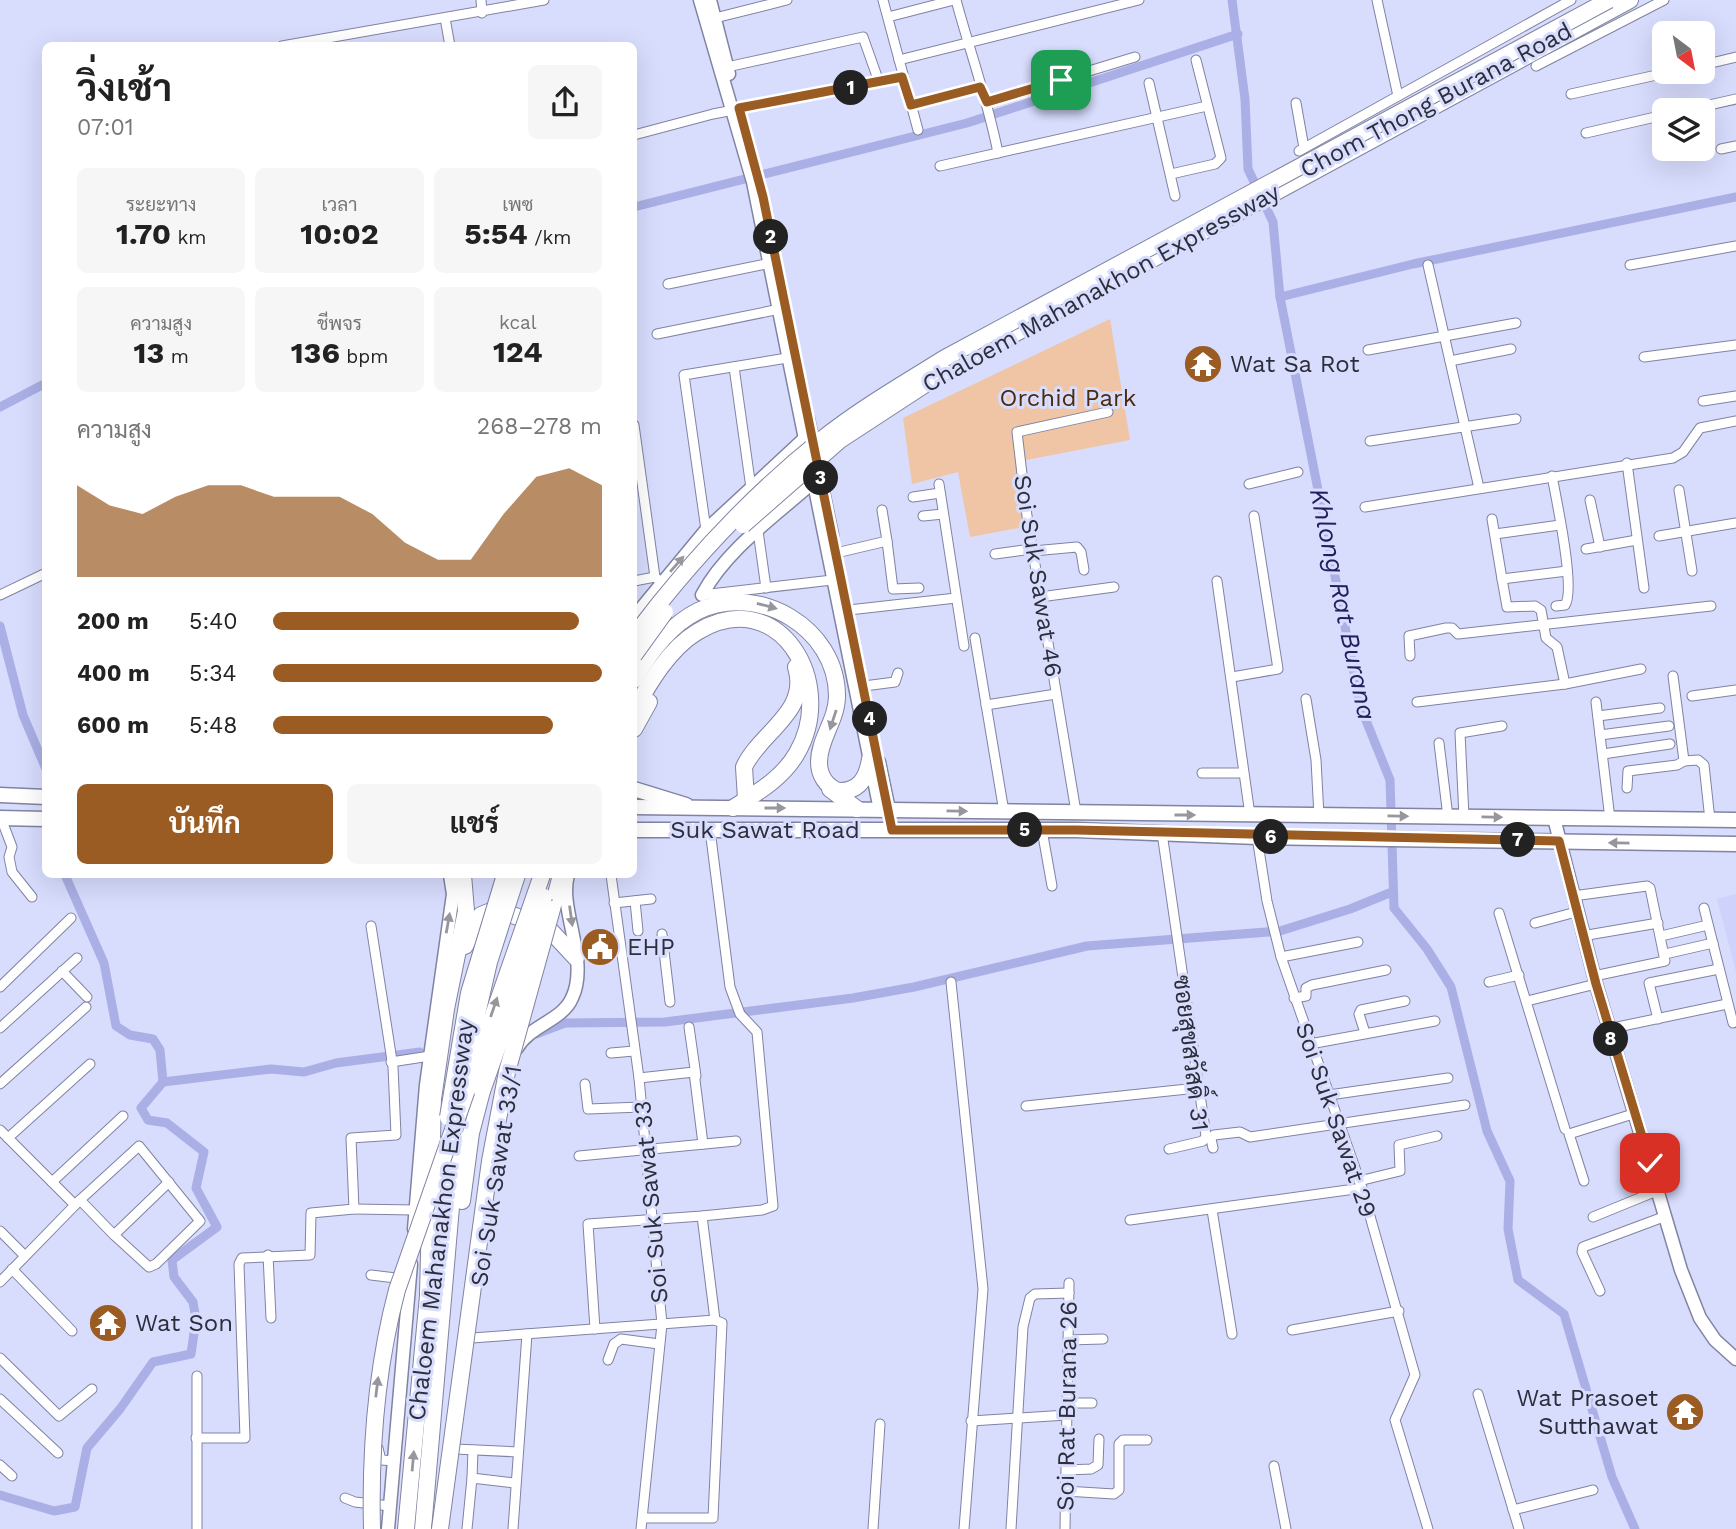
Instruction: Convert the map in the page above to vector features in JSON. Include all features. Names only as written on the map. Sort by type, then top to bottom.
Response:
[{"type":"highway","name":"Chaloem Mahanakhon Expressway","points":[[637,632],[682,574],[746,507],[822,439],[880,399],[945,358],[1609,0]]},
{"type":"highway","name":"Chaloem Mahanakhon Expressway","points":[[637,651],[690,582],[754,514],[811,464],[888,407],[944,372],[1630,0]]},
{"type":"highway","points":[[637,676],[673,628],[696,612],[722,603],[750,602],[785,613],[806,629],[825,654],[835,678],[835,718],[819,758],[824,781],[836,796],[857,809]]},
{"type":"highway","points":[[637,706],[670,656],[699,631],[716,623],[740,620],[765,625],[794,647],[807,670],[811,696],[808,724],[791,762],[770,783],[740,804]]},
{"type":"highway","points":[[637,724],[675,666],[701,640],[718,633],[738,630],[779,638],[797,668],[798,694],[789,711],[745,764],[740,804]]},
{"type":"highway","points":[[824,781],[838,792],[855,788],[866,777],[870,759]]},
{"type":"highway","points":[[428,1294],[433,1099],[454,967],[466,912],[463,878]]},
{"type":"highway","name":"Chaloem Mahanakhon Expressway","points":[[423,1529],[433,1327],[428,1294],[451,1137],[465,1011],[483,942],[504,878]]},
{"type":"highway","name":"Chaloem Mahanakhon Expressway","points":[[406,1529],[433,1327],[447,1264],[451,1137],[481,992],[516,878]]},
{"type":"highway","points":[[372,1529],[375,1404],[381,1357],[397,1290],[541,878]]},
{"type":"highway","points":[[447,1264],[461,1206],[471,1133],[482,1091],[522,978],[540,908],[552,878]]},
{"type":"highway","points":[[440,1529],[490,1161],[510,1060],[560,878]]},
{"type":"highway","points":[[454,967],[481,915],[496,909],[548,928],[576,958]]},
{"type":"main road","points":[[637,790],[664,796],[694,808]]},
{"type":"main road","points":[[0,796],[42,797]]},
{"type":"main road","name":"Suk Sawat Road","points":[[637,807],[694,808],[740,804],[1004,813],[1736,820]]},
{"type":"main road","points":[[884,810],[887,830]]},
{"type":"main road","points":[[0,818],[42,818]]},
{"type":"main road","points":[[1658,820],[1660,844]]},
{"type":"main road","name":"Suk Sawat Road","points":[[637,830],[1042,830],[1257,837],[1736,844]]},
{"type":"street","points":[[481,0],[482,13]]},
{"type":"street","points":[[305,42],[544,0]]},
{"type":"street","points":[[700,0],[710,19],[727,67],[735,109]]},
{"type":"street","points":[[710,0],[710,19],[754,176],[791,358],[812,483],[864,686],[884,810]]},
{"type":"street","points":[[710,19],[787,0]]},
{"type":"street","points":[[883,0],[918,130]]},
{"type":"street","points":[[888,17],[955,0],[980,87],[987,102],[999,153]]},
{"type":"street","points":[[899,60],[1139,0]]},
{"type":"street","points":[[1377,0],[1398,96]]},
{"type":"street","points":[[1296,103],[1302,150],[1571,0]]},
{"type":"street","name":"Chom Thong Burana Road","points":[[815,452],[937,370],[1621,0]]},
{"type":"street","points":[[1536,66],[1664,0]]},
{"type":"street","points":[[445,18],[449,42]]},
{"type":"street","points":[[727,67],[863,37],[879,82]]},
{"type":"street","points":[[987,102],[1135,57]]},
{"type":"street","points":[[1715,62],[1736,57]]},
{"type":"street","points":[[1171,174],[1219,162],[1221,158],[1196,60]]},
{"type":"street","points":[[1572,94],[1652,76]]},
{"type":"street","points":[[637,134],[735,109],[902,77]]},
{"type":"street","points":[[1149,83],[1175,196]]},
{"type":"street","points":[[911,105],[980,87]]},
{"type":"street","points":[[1715,104],[1736,99]]},
{"type":"street","points":[[940,166],[1207,106]]},
{"type":"street","points":[[1586,133],[1652,118]]},
{"type":"street","points":[[1328,135],[1334,155]]},
{"type":"street","points":[[1721,149],[1736,146]]},
{"type":"street","points":[[1630,265],[1736,246]]},
{"type":"street","points":[[668,284],[772,263]]},
{"type":"street","points":[[1428,265],[1479,488]]},
{"type":"street","points":[[657,334],[781,309]]},
{"type":"street","points":[[1367,350],[1516,323]]},
{"type":"street","points":[[1644,357],[1736,345]]},
{"type":"street","points":[[1450,361],[1511,349]]},
{"type":"street","points":[[791,358],[815,452],[836,553],[837,579]]},
{"type":"street","points":[[706,530],[683,379],[690,373],[791,358]]},
{"type":"street","points":[[734,367],[751,488]]},
{"type":"street","points":[[1703,401],[1736,396]]},
{"type":"street","name":"Soi Suk Sawat 46","points":[[1076,812],[1032,550],[1017,432],[1108,412]]},
{"type":"street","points":[[1370,441],[1516,419]]},
{"type":"street","points":[[1366,507],[1679,456],[1700,428],[1736,421]]},
{"type":"street","points":[[637,612],[658,580],[706,530],[804,439]]},
{"type":"street","points":[[637,460],[658,580]]},
{"type":"street","points":[[1627,463],[1644,588]]},
{"type":"street","points":[[1249,484],[1298,472]]},
{"type":"street","points":[[1552,475],[1567,571],[1567,602],[1556,606]]},
{"type":"street","points":[[702,595],[715,575],[758,531],[812,483]]},
{"type":"street","points":[[913,496],[939,488],[964,646]]},
{"type":"street","points":[[1679,489],[1692,571]]},
{"type":"street","points":[[1590,499],[1600,547]]},
{"type":"street","points":[[882,510],[893,589],[919,588]]},
{"type":"street","points":[[923,516],[943,514]]},
{"type":"street","points":[[1250,815],[1229,677],[1278,669],[1254,516]]},
{"type":"street","points":[[1492,519],[1507,607],[1539,608],[1548,642],[1557,648],[1565,684]]},
{"type":"street","points":[[1659,536],[1736,523]]},
{"type":"street","points":[[1495,534],[1560,525]]},
{"type":"street","points":[[758,531],[766,589]]},
{"type":"street","points":[[1586,550],[1637,540]]},
{"type":"street","points":[[836,553],[887,541]]},
{"type":"street","points":[[995,554],[1077,547],[1081,552],[1084,570]]},
{"type":"street","points":[[1502,579],[1567,571]]},
{"type":"street","points":[[0,596],[42,575]]},
{"type":"street","points":[[702,595],[837,579]]},
{"type":"street","points":[[637,582],[658,580]]},
{"type":"street","points":[[1217,581],[1232,677]]},
{"type":"street","points":[[1040,597],[1114,587]]},
{"type":"street","points":[[844,610],[956,598]]},
{"type":"street","points":[[1410,656],[1408,640],[1412,635],[1446,628],[1452,628],[1458,634],[1542,622],[1711,606]]},
{"type":"street","points":[[844,610],[870,759],[884,810]]},
{"type":"street","points":[[975,638],[1004,813]]},
{"type":"street","points":[[1417,702],[1565,684],[1641,669]]},
{"type":"street","points":[[864,686],[895,682],[898,673]]},
{"type":"street","points":[[1673,676],[1684,761]]},
{"type":"street","points":[[1692,696],[1736,690]]},
{"type":"street","points":[[986,705],[1056,694]]},
{"type":"street","points":[[1306,699],[1316,761],[1319,816]]},
{"type":"street","points":[[1596,702],[1611,819]]},
{"type":"street","points":[[1598,716],[1660,708]]},
{"type":"street","points":[[1464,817],[1460,733],[1502,726]]},
{"type":"street","points":[[1600,735],[1669,726]]},
{"type":"street","points":[[1439,743],[1448,817]]},
{"type":"street","points":[[1603,754],[1670,744]]},
{"type":"street","points":[[1627,788],[1629,771],[1699,760],[1704,765],[1710,820]]},
{"type":"street","points":[[1202,773],[1243,773]]},
{"type":"street","points":[[0,818],[12,847],[9,857],[12,872],[32,897]]},
{"type":"street","points":[[1554,818],[1582,936],[1608,1029],[1659,1190],[1681,1270],[1700,1318],[1715,1340],[1736,1359]]},
{"type":"street","points":[[595,1329],[588,1224],[770,1209],[774,1201],[757,1032],[740,1014],[734,1002],[710,830]]},
{"type":"street","points":[[1042,830],[1052,886]]},
{"type":"street","name":"ซอยสุขสวัสดิ์ 31","points":[[1162,833],[1205,1140],[1169,1149]]},
{"type":"street","name":"Soi Suk Sawat 29","points":[[1257,837],[1281,957],[1361,1185],[1399,1311],[1415,1375],[1395,1420],[1428,1529]]},
{"type":"street","points":[[0,866],[9,857]]},
{"type":"street","points":[[388,1529],[430,1056],[453,894],[450,878]]},
{"type":"street","name":"Soi Suk Sawat 33/1","points":[[446,1529],[504,1091],[520,1043],[569,1004],[579,978],[568,878]]},
{"type":"street","name":"Soi Suk Sawat 33","points":[[611,878],[639,1078],[662,1324],[641,1529]]},
{"type":"street","points":[[1527,1001],[1663,963],[1665,954],[1647,886],[1573,896]]},
{"type":"street","points":[[614,903],[651,899]]},
{"type":"street","points":[[635,901],[638,931]]},
{"type":"street","points":[[1704,908],[1733,1023]]},
{"type":"street","points":[[1535,923],[1576,912]]},
{"type":"street","points":[[1499,913],[1565,1129]]},
{"type":"street","points":[[0,987],[71,918]]},
{"type":"street","points":[[1582,936],[1658,923]]},
{"type":"street","points":[[1661,936],[1708,925]]},
{"type":"street","points":[[354,1209],[351,1138],[396,1135],[390,1058],[370,926]]},
{"type":"street","points":[[662,934],[670,1002]]},
{"type":"street","points":[[1281,957],[1358,942]]},
{"type":"street","points":[[1665,954],[1713,943]]},
{"type":"street","points":[[0,1027],[77,958]]},
{"type":"street","points":[[1646,966],[1658,1019]]},
{"type":"street","points":[[1649,983],[1719,969]]},
{"type":"street","points":[[1294,998],[1306,996],[1307,987],[1322,981],[1386,970]]},
{"type":"street","points":[[0,1084],[87,1002],[62,971]]},
{"type":"street","points":[[1489,982],[1519,975]]},
{"type":"street","points":[[951,982],[983,1289],[964,1529]]},
{"type":"street","points":[[1365,1033],[1359,1014],[1361,1010],[1405,1002]]},
{"type":"street","points":[[1608,1029],[1727,1004]]},
{"type":"street","points":[[1310,1044],[1435,1021]]},
{"type":"street","points":[[689,1027],[702,1144]]},
{"type":"street","points":[[611,1053],[634,1051]]},
{"type":"street","points":[[390,1058],[430,1056]]},
{"type":"street","points":[[8,1138],[90,1064]]},
{"type":"street","points":[[639,1078],[690,1071],[696,1076]]},
{"type":"street","points":[[1328,1095],[1448,1078]]},
{"type":"street","points":[[585,1084],[588,1109],[642,1107]]},
{"type":"street","points":[[1026,1106],[1197,1088]]},
{"type":"street","points":[[1213,1148],[1211,1139],[1214,1135],[1240,1132],[1250,1137],[1465,1105]]},
{"type":"street","points":[[1584,1181],[1569,1134],[1633,1114]]},
{"type":"street","points":[[52,1182],[123,1116]]},
{"type":"street","points":[[0,1130],[52,1182],[77,1203],[114,1235],[149,1267],[199,1224],[199,1218],[139,1146],[77,1203],[0,1282]]},
{"type":"street","points":[[1130,1220],[1212,1210],[1361,1185],[1400,1171],[1399,1145],[1437,1136]]},
{"type":"street","points":[[579,1156],[736,1141]]},
{"type":"street","points":[[114,1235],[169,1182]]},
{"type":"street","points":[[1593,1217],[1659,1190]]},
{"type":"street","points":[[196,1438],[245,1438],[239,1264],[242,1258],[310,1255],[311,1213],[354,1209],[415,1210]]},
{"type":"street","points":[[1212,1210],[1232,1334]]},
{"type":"street","points":[[702,1216],[715,1320]]},
{"type":"street","points":[[1600,1291],[1582,1252],[1583,1248],[1666,1216]]},
{"type":"street","points":[[0,1231],[24,1255]]},
{"type":"street","points":[[268,1255],[271,1318]]},
{"type":"street","points":[[12,1269],[72,1331]]},
{"type":"street","points":[[371,1275],[409,1280]]},
{"type":"street","name":"Soi Rat Burana 26","points":[[1018,1416],[1023,1327],[1030,1297],[1069,1288],[1065,1529]]},
{"type":"street","points":[[1292,1330],[1399,1311]]},
{"type":"street","points":[[472,1338],[715,1320],[724,1325],[713,1518],[644,1518]]},
{"type":"street","points":[[513,1529],[514,1483],[527,1334]]},
{"type":"street","points":[[608,1360],[614,1343],[621,1339],[659,1344]]},
{"type":"street","points":[[1068,1340],[1103,1339]]},
{"type":"street","points":[[0,1358],[60,1416],[92,1389]]},
{"type":"street","points":[[197,1376],[197,1529]]},
{"type":"street","points":[[1478,1394],[1519,1529]]},
{"type":"street","points":[[0,1399],[58,1453]]},
{"type":"street","points":[[1068,1403],[1092,1403]]},
{"type":"street","points":[[971,1421],[1067,1415]]},
{"type":"street","points":[[1012,1529],[1018,1416]]},
{"type":"street","points":[[873,1529],[880,1424]]},
{"type":"street","points":[[378,1428],[379,1457],[394,1461]]},
{"type":"street","points":[[1067,1470],[1091,1469],[1098,1465],[1099,1439]]},
{"type":"street","points":[[1065,1491],[1114,1494],[1119,1490],[1119,1444],[1123,1440],[1147,1440]]},
{"type":"street","points":[[456,1446],[518,1449]]},
{"type":"street","points":[[456,1446],[472,1450],[518,1449]]},
{"type":"street","points":[[467,1529],[472,1450]]},
{"type":"street","points":[[0,1465],[12,1476]]},
{"type":"street","points":[[1274,1466],[1286,1529]]},
{"type":"street","points":[[472,1478],[514,1483]]},
{"type":"street","points":[[1513,1510],[1592,1490]]},
{"type":"street","points":[[345,1498],[355,1502],[390,1506]]},
{"type":"shaded area","points":[[1736,894],[1736,972],[1717,899]]},
{"type":"green space","name":"Orchid Park","points":[[1110,319],[1130,440],[1016,462],[1024,527],[970,537],[958,472],[912,484],[903,418]]},
{"type":"waterway","name":"Khlong Rat Burana","points":[[1232,0],[1245,99],[1248,169],[1273,222],[1280,297],[1361,708],[1390,780],[1394,908],[1427,949],[1451,987],[1487,1131],[1510,1181],[1508,1229],[1518,1280],[1564,1314],[1612,1477],[1635,1529]]},
{"type":"waterway","points":[[637,206],[967,123],[1238,34]]},
{"type":"waterway","points":[[1280,297],[1413,264],[1736,197]]},
{"type":"waterway","points":[[0,407],[42,385]]},
{"type":"waterway","points":[[0,626],[23,715],[42,760]]},
{"type":"waterway","points":[[66,878],[104,963],[116,1026],[130,1035],[153,1039],[160,1050],[163,1082]]},
{"type":"waterway","points":[[536,1034],[565,1023],[665,1022],[853,998],[914,987],[1087,946],[1280,931],[1350,909],[1392,892]]},
{"type":"waterway","points":[[163,1082],[271,1069],[304,1072],[336,1063],[420,1052]]},
{"type":"waterway","points":[[0,1495],[54,1511],[75,1507],[87,1448],[120,1409],[153,1362],[191,1354],[196,1319],[193,1302],[174,1277],[172,1260],[217,1227],[196,1188],[204,1152],[167,1123],[148,1120],[141,1108],[163,1082]]},
{"type":"place","name":"Wat Sa Rot","points":[[1203,364]]},
{"type":"place","name":"EHP","points":[[600,947]]},
{"type":"place","name":"Wat Son","points":[[108,1323]]},
{"type":"place","name":"Wat Prasoet Sutthawat","points":[[1685,1412]]},
{"type":"route","points":[[1061,80],[987,102],[980,87],[911,105],[902,77],[739,108],[763,197],[892,830],[1076,830],[1257,837],[1559,841],[1582,936],[1633,1114],[1650,1163]]}]
